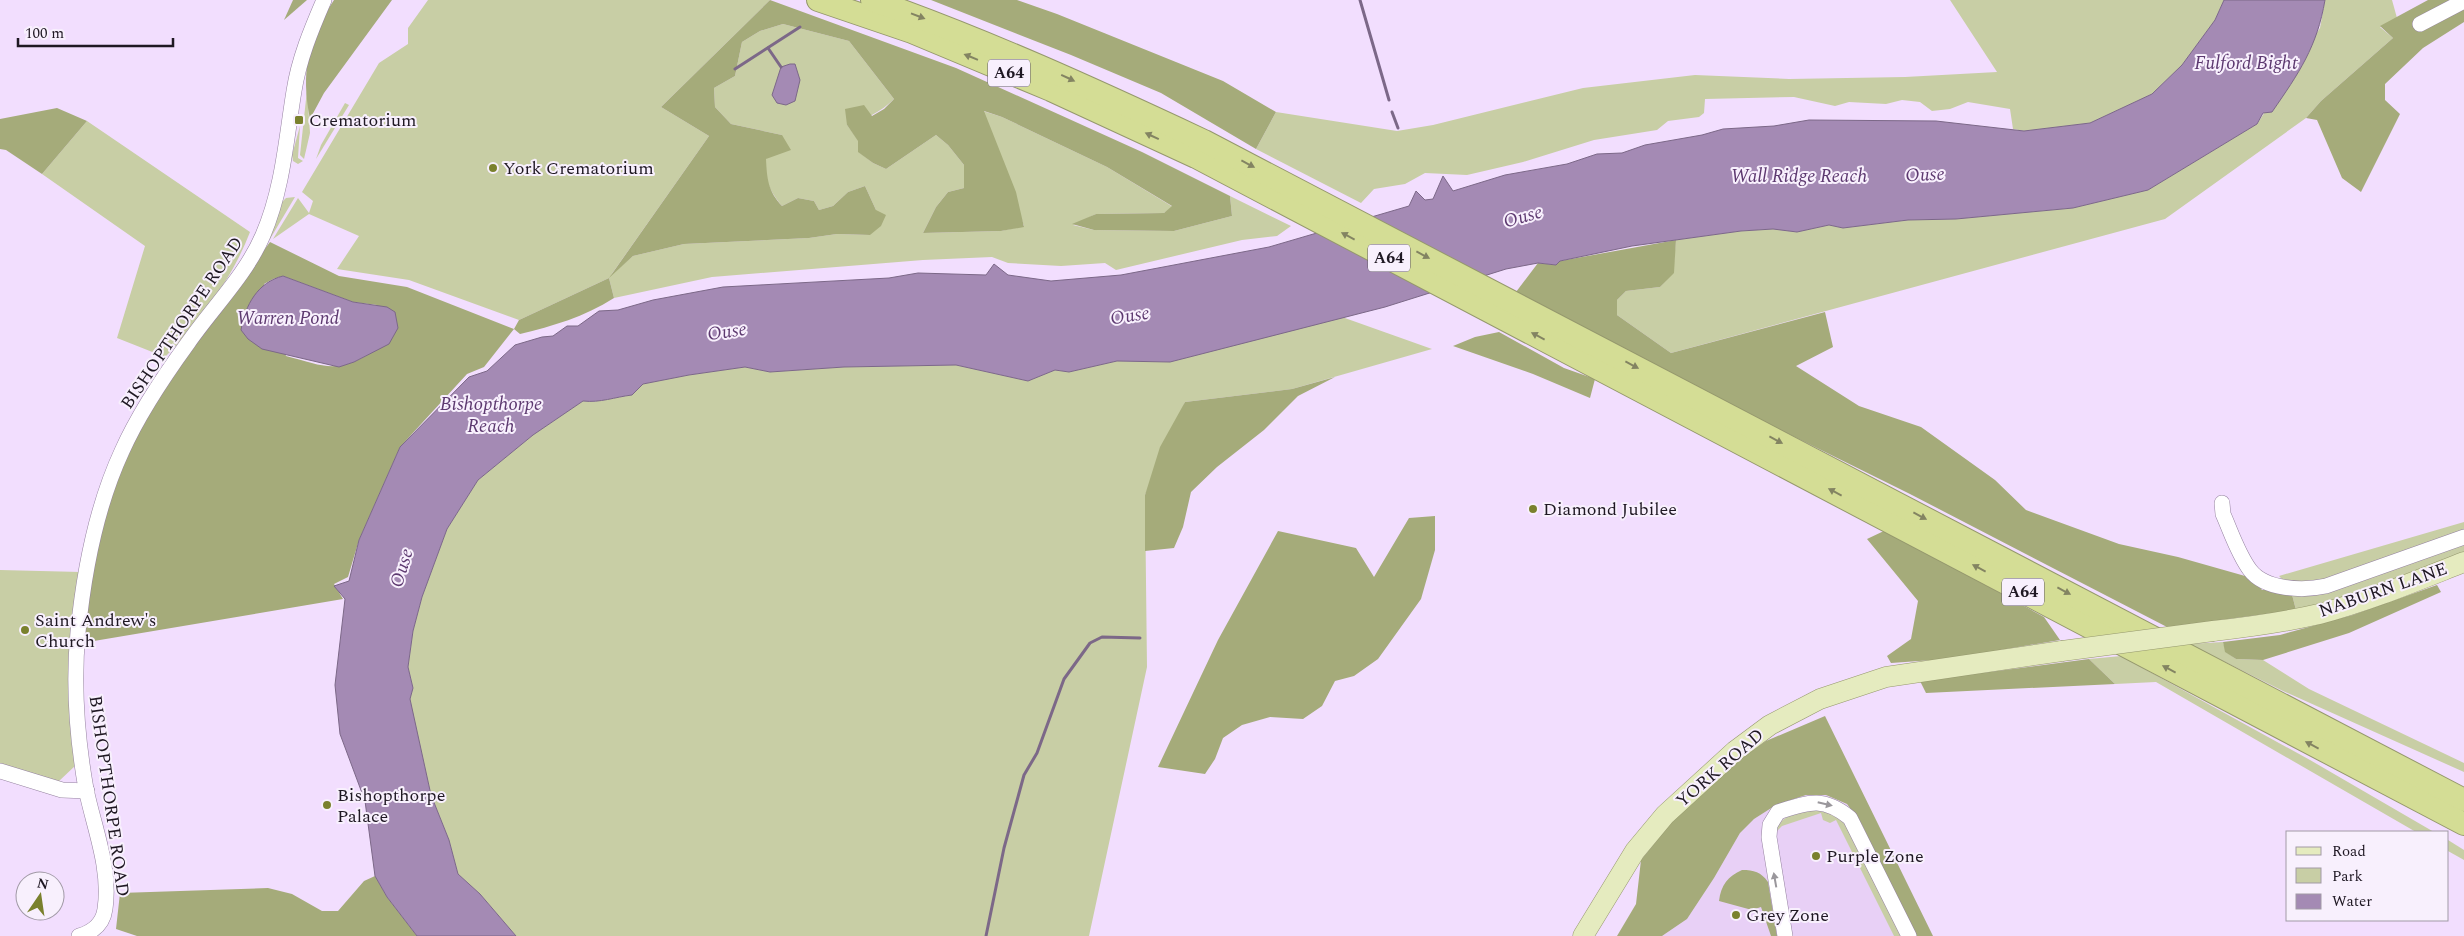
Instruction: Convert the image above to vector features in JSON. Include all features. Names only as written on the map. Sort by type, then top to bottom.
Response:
[{"type":"highway","name":"A64","points":[[818,0],[912,32],[1200,149]]},
{"type":"highway","name":"A64","points":[[872,0],[917,16],[1059,74],[1586,350],[2359,744],[2464,800]]},
{"type":"highway","name":"A64","points":[[1586,350],[2343,761],[2464,824]]},
{"type":"highway","points":[[2359,744],[2464,784]]},
{"type":"highway","points":[[2343,761],[2464,840]]},
{"type":"main road","name":"NABURN LANE","points":[[2062,651],[2213,632],[2319,614],[2360,602],[2464,562]]},
{"type":"main road","name":"YORK ROAD","points":[[1583,936],[1634,851],[1665,815],[1735,751],[1770,725],[1820,699],[1886,677],[2062,651]]},
{"type":"street","name":"BISHOPTHORPE ROAD","points":[[89,934],[103,918],[106,898],[100,843],[87,791],[78,719],[77,643],[82,600],[100,509],[123,447],[149,402],[196,330],[235,282],[263,236],[279,191],[301,58],[324,0]]},
{"type":"street","points":[[2420,24],[2464,1]]},
{"type":"street","points":[[2222,503],[2223,514],[2250,570],[2264,580],[2291,590],[2310,590],[2326,586],[2464,537]]},
{"type":"street","points":[[0,772],[62,790],[87,791]]},
{"type":"street","points":[[1785,936],[1771,858],[1770,826],[1778,812],[1811,802],[1825,803],[1837,808],[1850,818],[1908,936]]},
{"type":"shaded area","points":[[1806,795],[1826,795],[1847,804],[1862,825],[1915,936],[1662,936],[1687,919],[1740,833],[1754,819],[1776,805]]},
{"type":"green space","points":[[293,0],[307,0],[284,20]]},
{"type":"green space","points":[[334,0],[392,0],[324,93],[310,119],[306,86],[308,57],[318,29]]},
{"type":"green space","points":[[428,0],[770,0],[661,107],[709,136],[611,275],[633,256],[684,244],[809,238],[837,234],[870,235],[876,210],[865,186],[848,192],[833,206],[819,210],[814,201],[798,198],[782,206],[768,184],[765,165],[767,156],[782,135],[731,124],[715,107],[714,88],[735,76],[742,42],[760,31],[783,24],[849,41],[894,99],[878,112],[847,125],[859,141],[859,152],[873,163],[886,169],[936,135],[948,145],[964,165],[964,188],[948,192],[936,207],[923,233],[1001,231],[1024,226],[983,111],[1002,117],[1107,167],[1173,207],[1164,213],[1096,214],[1073,225],[1094,230],[1174,231],[1232,216],[1230,196],[1291,226],[1277,236],[1242,240],[1116,270],[1105,263],[1061,266],[1008,263],[992,257],[923,260],[712,277],[614,298],[609,278],[519,320],[409,280],[337,269],[359,236],[309,214],[273,239],[298,198],[309,213],[313,201],[302,192],[379,63],[408,44],[408,28]]},
{"type":"green space","points":[[770,0],[956,68],[1142,152],[1230,196],[1232,216],[1174,231],[1094,230],[1072,224],[1096,214],[1164,213],[1172,206],[1107,167],[1002,117],[984,111],[1016,192],[1024,227],[1001,231],[923,233],[936,207],[948,192],[964,188],[964,165],[948,145],[936,135],[886,169],[873,163],[858,152],[858,141],[847,125],[845,109],[864,105],[872,116],[884,109],[894,99],[849,41],[783,24],[760,31],[742,42],[735,76],[714,88],[715,107],[731,124],[782,135],[791,150],[766,159],[769,184],[782,206],[798,198],[814,201],[819,210],[833,206],[848,192],[865,186],[876,210],[886,215],[881,226],[870,235],[837,234],[809,238],[684,244],[633,256],[609,278],[709,136],[661,107]]},
{"type":"green space","points":[[931,0],[1017,0],[1057,14],[1223,81],[1276,112],[1256,149],[1161,93]]},
{"type":"green space","points":[[1950,0],[2224,0],[2215,20],[2182,65],[2152,94],[2090,123],[2024,131],[2013,129],[2010,109],[1968,102],[1950,109],[1932,111],[1920,102],[1902,100],[1886,104],[1849,102],[1835,106],[1794,97],[1705,99],[1704,113],[1699,117],[1668,121],[1657,130],[1594,140],[1523,162],[1467,175],[1425,173],[1405,184],[1374,189],[1361,203],[1256,149],[1276,112],[1397,131],[1433,125],[1583,88],[1695,75],[1789,79],[1905,77],[1997,72]]},
{"type":"green space","points":[[2325,0],[2392,0],[2397,18],[2380,27],[2393,38],[2321,101],[2306,118],[2165,219],[1671,353],[1617,315],[1617,300],[1626,291],[1660,287],[1673,273],[1676,240],[1741,231],[1773,229],[1797,232],[1829,225],[1843,228],[1908,220],[1956,219],[2073,208],[2148,190],[2257,124],[2320,28]]},
{"type":"green space","points":[[2428,0],[2464,0],[2464,22],[2423,48],[2385,84],[2385,100],[2400,114],[2361,192],[2342,178],[2317,120],[2306,118],[2321,101],[2393,38],[2380,26]]},
{"type":"green space","points":[[307,90],[310,133],[304,159],[300,155]]},
{"type":"green space","points":[[345,103],[349,105],[316,159],[321,145]]},
{"type":"green space","points":[[57,108],[87,121],[42,174],[6,150],[0,149],[0,119]]},
{"type":"green space","points":[[87,121],[250,232],[225,282],[191,329],[165,357],[117,338],[145,246],[42,174]]},
{"type":"green space","points":[[300,126],[298,158],[303,161],[298,164],[293,161],[292,155]]},
{"type":"green space","points":[[295,197],[270,239],[268,237],[282,202],[286,198]]},
{"type":"green space","points":[[1676,240],[1674,273],[1660,287],[1626,291],[1617,300],[1617,315],[1671,353],[1825,312],[1833,347],[1796,366],[1859,406],[1921,427],[1995,480],[2026,510],[2119,544],[2178,557],[2245,576],[2252,576],[2262,590],[2290,587],[2296,610],[2167,627],[1910,494],[1657,369],[1516,292],[1538,263],[1556,265],[1560,261]]},
{"type":"green space","points":[[270,242],[339,276],[407,287],[514,329],[484,367],[467,374],[400,447],[359,540],[348,577],[334,584],[343,599],[82,643],[103,510],[125,451],[199,337]],"holes":[[[283,276],[353,302],[377,305],[371,353],[348,364],[338,366],[320,365],[286,356],[264,284]]]},
{"type":"green space","points":[[609,278],[614,298],[603,305],[568,320],[520,334],[514,329],[519,320]]},
{"type":"green space","points":[[1342,317],[1432,349],[1292,389],[1185,402],[1145,495],[1147,667],[1089,936],[516,936],[480,894],[458,874],[449,840],[431,795],[409,699],[413,688],[408,667],[413,631],[422,597],[447,529],[478,480],[533,435],[583,401],[601,401],[632,395],[643,384],[745,367],[770,372],[844,367],[956,365],[1028,381],[1055,370],[1069,372],[1117,361],[1170,362]]},
{"type":"green space","points":[[1499,332],[1564,368],[1595,379],[1590,398],[1533,374],[1453,346],[1475,337]]},
{"type":"green space","points":[[1335,377],[1298,396],[1264,430],[1217,467],[1191,492],[1183,527],[1174,548],[1145,551],[1145,495],[1160,447],[1185,402],[1292,389]]},
{"type":"green space","points":[[1435,516],[1435,550],[1421,599],[1378,659],[1354,676],[1335,681],[1322,706],[1303,719],[1270,717],[1242,725],[1223,738],[1215,759],[1205,774],[1158,767],[1218,640],[1278,531],[1356,548],[1374,577],[1409,518]]},
{"type":"green space","points":[[2464,522],[2464,553],[2363,592],[2296,610],[2290,587],[2279,576]]},
{"type":"green space","points":[[1886,530],[2044,617],[2060,640],[1947,659],[1891,663],[1887,656],[1911,639],[1918,601],[1867,539]]},
{"type":"green space","points":[[0,570],[81,572],[74,608],[70,720],[76,765],[58,782],[0,765]]},
{"type":"green space","points":[[2437,585],[2441,592],[2349,633],[2263,660],[2236,659],[2225,652],[2223,642],[2280,635],[2353,615]]},
{"type":"green space","points":[[2223,642],[2226,652],[2236,659],[2263,660],[2309,689],[2464,763],[2464,772],[2283,691],[2189,644]]},
{"type":"green space","points":[[2121,656],[2310,760],[2432,831],[2414,831],[2156,682],[2115,684],[2089,659]]},
{"type":"green space","points":[[2089,659],[2115,684],[1926,693],[1920,681]]},
{"type":"green space","points":[[1825,716],[1933,936],[1915,936],[1862,825],[1847,804],[1826,795],[1806,795],[1776,805],[1754,819],[1740,833],[1687,919],[1662,936],[1617,936],[1636,904],[1641,860],[1680,812],[1727,769],[1766,741]]},
{"type":"green space","points":[[1807,809],[1830,810],[1849,827],[1902,936],[1894,936],[1836,820],[1830,823],[1823,820],[1821,813],[1782,826],[1773,835],[1783,820],[1790,815]]},
{"type":"green space","points":[[2449,841],[2464,850],[2464,860],[2449,852]]},
{"type":"green space","points":[[1742,870],[1757,872],[1768,882],[1777,936],[1771,936],[1761,907],[1752,910],[1719,901],[1721,890],[1726,882]]},
{"type":"green space","points":[[375,876],[387,897],[417,936],[137,936],[116,929],[120,893],[268,888],[292,894],[322,911],[338,911],[364,881]]},
{"type":"water","name":"Wall Ridge Reach","points":[[2224,0],[2325,0],[2322,17],[2306,59],[2272,112],[2263,113],[2257,124],[2148,190],[2073,208],[1956,219],[1908,220],[1843,228],[1829,225],[1797,232],[1773,229],[1741,231],[1632,246],[1560,261],[1556,265],[1538,263],[1506,269],[1385,307],[1170,362],[1117,361],[1069,372],[1055,370],[1028,381],[956,365],[844,367],[770,372],[745,367],[643,384],[632,395],[601,401],[583,401],[533,435],[478,480],[447,529],[422,597],[413,631],[408,667],[413,688],[410,699],[431,795],[449,840],[458,874],[480,894],[516,936],[417,936],[387,897],[375,876],[365,801],[340,734],[335,685],[345,599],[334,586],[349,581],[359,540],[400,447],[469,377],[487,371],[515,345],[542,337],[553,336],[567,326],[578,326],[599,311],[618,310],[653,300],[723,287],[889,278],[918,273],[986,275],[994,264],[1008,275],[1051,281],[1121,275],[1269,247],[1409,206],[1416,191],[1425,200],[1433,199],[1443,176],[1453,191],[1505,175],[1567,164],[1597,154],[1622,153],[1645,145],[1702,135],[1723,129],[1774,126],[1809,120],[1936,121],[2024,131],[2090,123],[2152,94],[2182,65],[2215,20]]},
{"type":"water","points":[[795,64],[800,80],[795,101],[786,105],[777,103],[772,95],[781,67]]},
{"type":"water","name":"Warren Pond","points":[[283,276],[353,302],[387,307],[395,312],[398,328],[389,344],[354,362],[339,367],[262,349],[248,339],[241,330],[243,321],[249,304],[260,289],[266,283]]},
{"type":"waterway","points":[[1360,0],[1389,100]]},
{"type":"waterway","points":[[735,69],[800,27]]},
{"type":"waterway","points":[[768,48],[781,67]]},
{"type":"waterway","points":[[1392,112],[1398,128]]},
{"type":"waterway","points":[[986,936],[1004,848],[1024,775],[1037,753],[1064,679],[1090,643],[1102,637],[1140,638]]},
{"type":"place","name":"Crematorium","points":[[299,120]]},
{"type":"place","name":"York Crematorium","points":[[493,168]]},
{"type":"place","name":"Diamond Jubilee","points":[[1533,509]]},
{"type":"place","name":"Saint Andrew's Church","points":[[25,630]]},
{"type":"place","name":"Bishopthorpe Palace","points":[[327,805]]},
{"type":"place","name":"Purple Zone","points":[[1816,856]]},
{"type":"place","name":"Grey Zone","points":[[1736,915]]},
{"type":"water label","name":"Fulford Bight","points":[[2246,63]]},
{"type":"water label","name":"Ouse","points":[[1925,175]]},
{"type":"water label","name":"Ouse","points":[[1523,217]]},
{"type":"water label","name":"Ouse","points":[[1130,316]]},
{"type":"water label","name":"Ouse","points":[[727,332]]},
{"type":"water label","name":"Bishopthorpe Reach","points":[[491,415]]},
{"type":"water label","name":"Ouse","points":[[402,568]]}]
